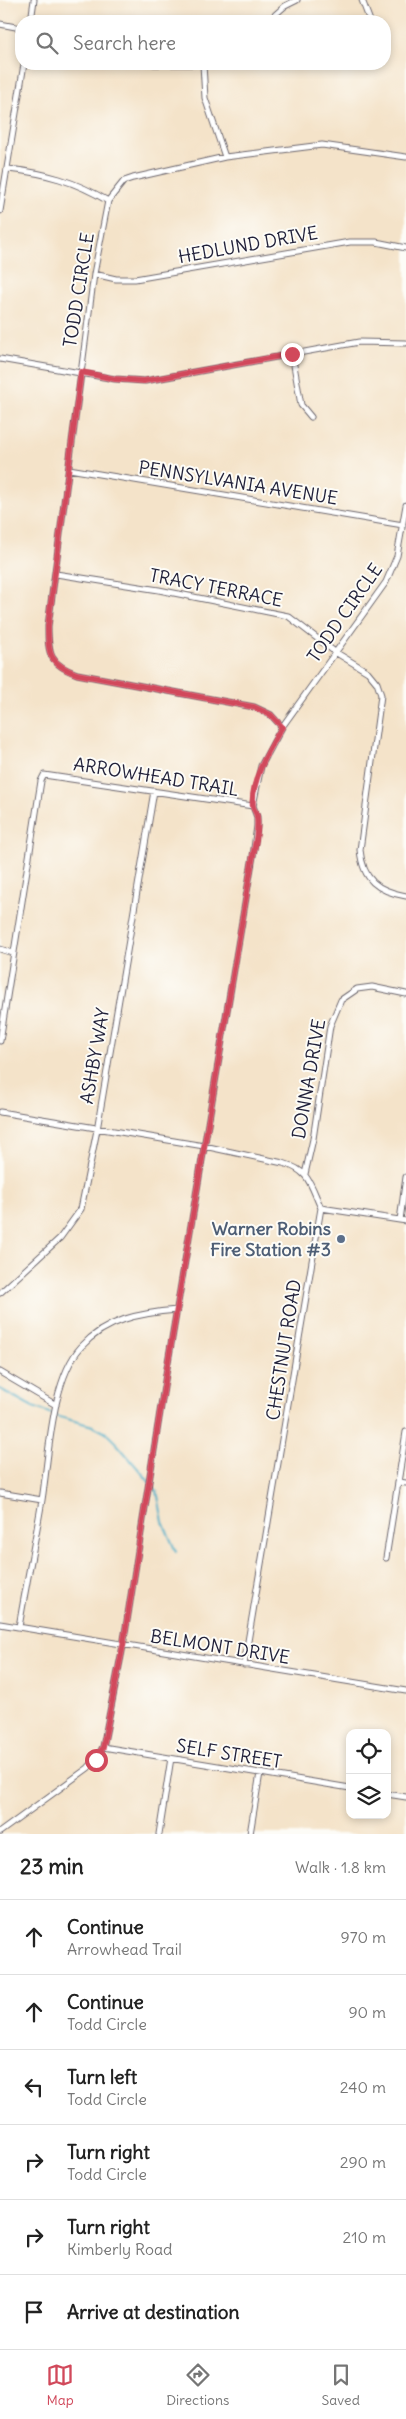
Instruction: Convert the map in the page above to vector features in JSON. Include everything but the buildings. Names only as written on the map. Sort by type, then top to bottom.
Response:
[{"type":"street","points":[[32,15],[34,0]]},
{"type":"street","points":[[275,15],[285,6],[297,0]]},
{"type":"street","points":[[362,0],[368,15]]},
{"type":"street","points":[[0,24],[15,27]]},
{"type":"street","points":[[0,211],[23,70]]},
{"type":"street","points":[[205,70],[205,98],[225,157]]},
{"type":"street","name":"TODD CIRCLE","points":[[282,727],[271,715],[254,707],[106,681],[62,669],[53,661],[48,646],[48,626],[94,274],[108,200],[124,181],[225,157],[322,145],[406,157]]},
{"type":"street","points":[[8,169],[45,173],[67,180],[108,200]]},
{"type":"street","name":"HEDLUND DRIVE","points":[[94,274],[116,279],[135,279],[350,242],[376,242],[406,248]]},
{"type":"street","points":[[0,359],[115,379],[144,381],[359,342],[406,343]]},
{"type":"street","points":[[292,354],[301,405],[311,417]]},
{"type":"street","name":"PENNSYLVANIA AVENUE","points":[[69,469],[403,525]]},
{"type":"street","name":"TODD CIRCLE","points":[[253,806],[261,766],[282,727],[335,652],[368,610],[393,569],[406,504]]},
{"type":"street","name":"TRACY TERRACE","points":[[56,574],[159,590],[288,616],[335,652],[368,672],[377,683],[381,695],[360,850],[361,862],[366,877],[378,886],[406,896]]},
{"type":"street","name":"ARROWHEAD TRAIL","points":[[0,1041],[41,781],[44,775],[253,806],[257,817],[253,856],[123,1646],[103,1747],[96,1760],[88,1768],[0,1832]]},
{"type":"street","name":"ASHBY WAY","points":[[0,1293],[60,1238],[77,1217],[84,1198],[154,791]]},
{"type":"street","points":[[0,949],[13,953]]},
{"type":"street","name":"DONNA DRIVE","points":[[305,1174],[330,1026],[341,1000],[357,989],[372,987],[406,994]]},
{"type":"street","points":[[0,1112],[97,1130],[204,1146],[294,1166],[305,1174],[321,1208],[403,1220],[406,1177]]},
{"type":"street","name":"CHESTNUT ROAD","points":[[244,1665],[321,1208]]},
{"type":"street","points":[[18,1627],[42,1500],[56,1405],[72,1360],[90,1338],[119,1320],[134,1315],[177,1310]]},
{"type":"street","points":[[0,1372],[56,1405]]},
{"type":"street","points":[[386,1558],[406,1432]]},
{"type":"street","points":[[398,1482],[406,1483]]},
{"type":"street","points":[[0,1493],[42,1500]]},
{"type":"street","name":"BELMONT DRIVE","points":[[0,1624],[123,1646],[406,1691]]},
{"type":"street","name":"SELF STREET","points":[[103,1747],[346,1787]]},
{"type":"street","points":[[158,1834],[170,1758]]},
{"type":"street","points":[[250,1834],[260,1773]]},
{"type":"street","points":[[391,1795],[406,1797]]},
{"type":"waterway","points":[[0,1389],[33,1407],[52,1414]]},
{"type":"waterway","points":[[56,1416],[93,1426],[106,1433],[117,1444],[157,1491],[163,1522],[176,1552]]},
{"type":"place","name":"Warner Robins Fire Station #3","points":[[341,1239]]},
{"type":"route","points":[[96,1760],[103,1747],[123,1646],[167,1368],[219,1065],[257,826],[257,817],[253,806],[256,786],[261,766],[282,727],[271,715],[254,707],[229,701],[106,681],[62,669],[53,661],[48,646],[48,626],[81,372],[115,379],[144,381],[217,366],[292,354]]}]
